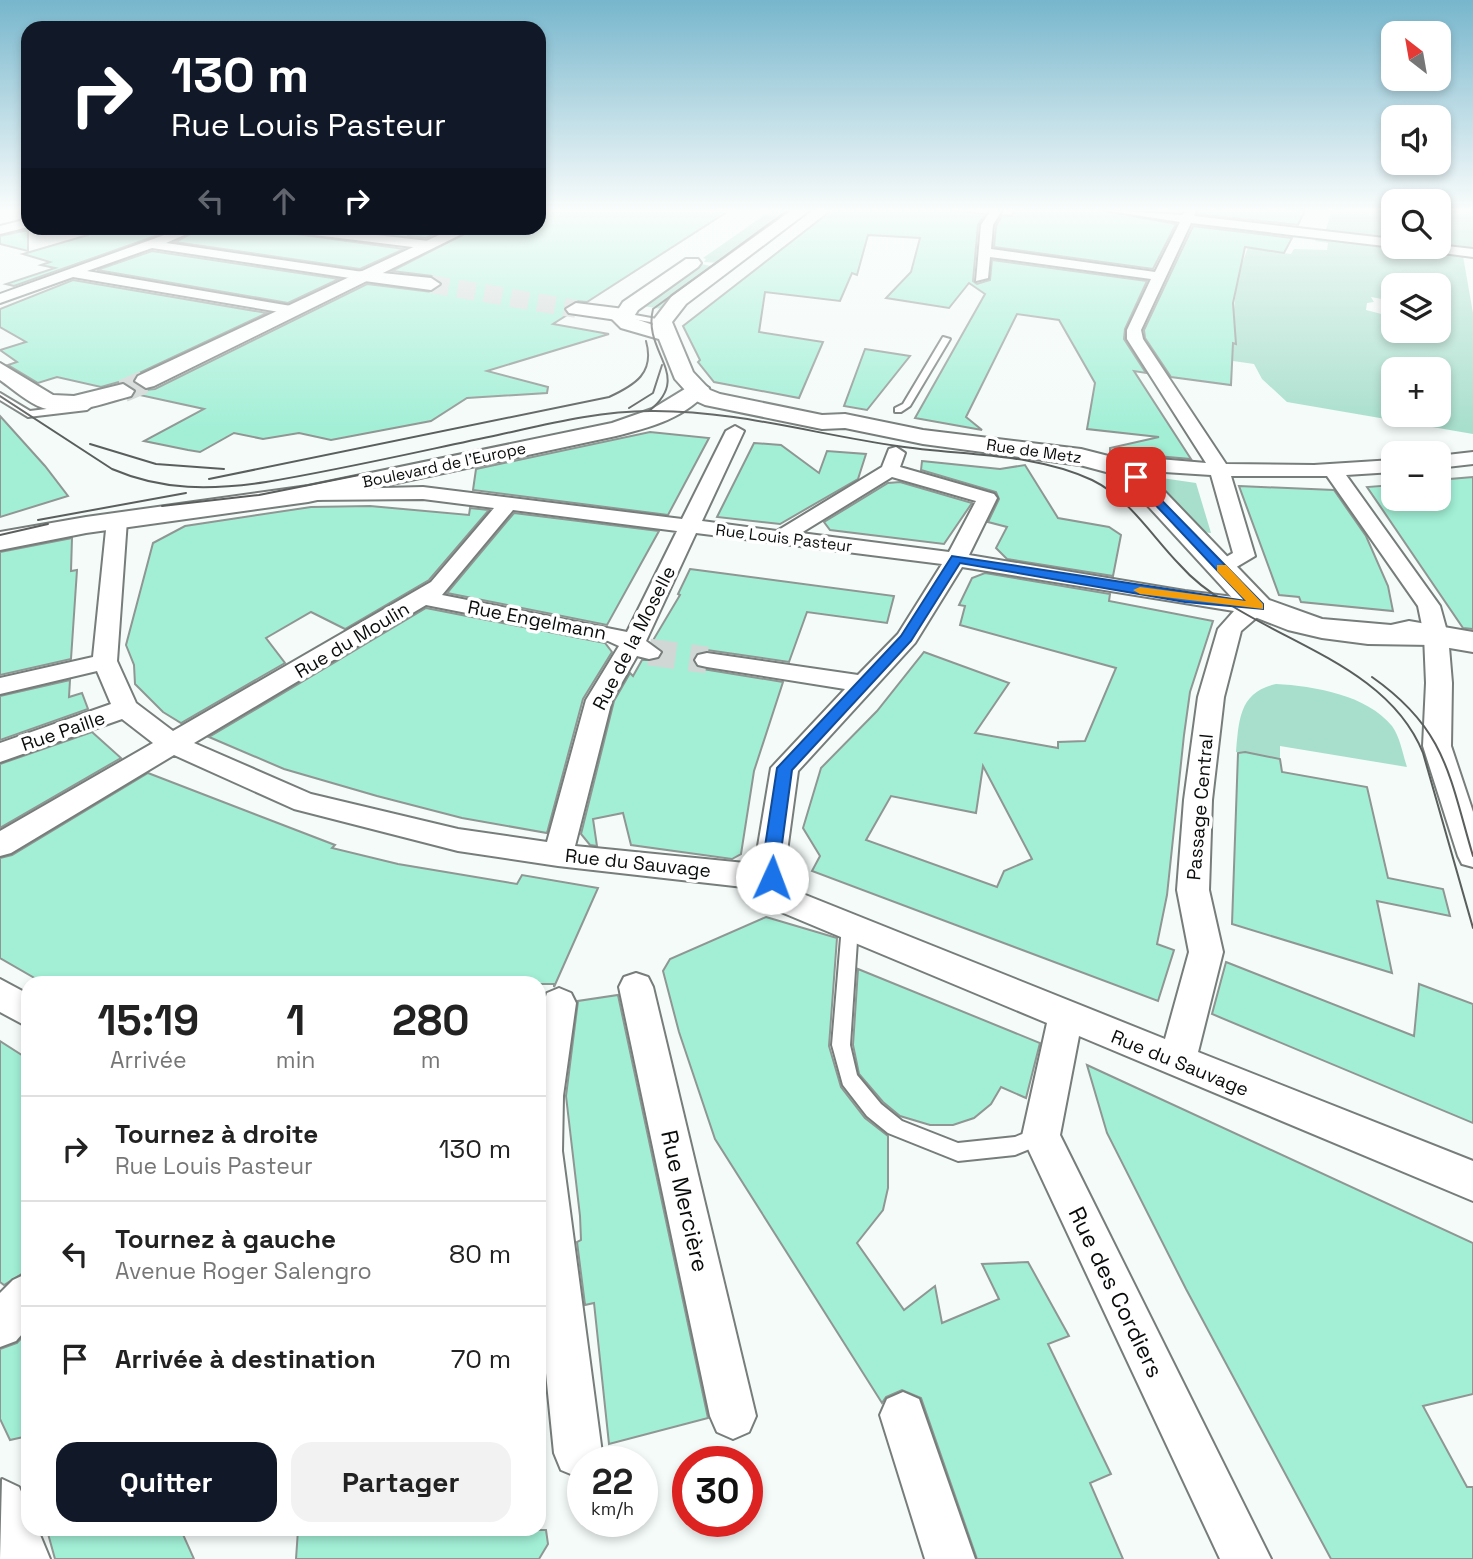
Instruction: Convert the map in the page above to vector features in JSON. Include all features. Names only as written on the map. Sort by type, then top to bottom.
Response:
[{"type":"main road","points":[[146,381],[349,283]]},
{"type":"main road","points":[[406,283],[427,286]]},
{"type":"main road","points":[[664,283],[630,306],[622,319],[628,324],[664,329]]},
{"type":"main road","points":[[698,388],[683,374],[664,329],[678,300],[702,283]]},
{"type":"main road","points":[[576,309],[624,315]]},
{"type":"main road","points":[[0,370],[48,402],[74,402],[119,393]]},
{"type":"main road","name":"Rue de Metz","points":[[698,388],[702,395],[732,405],[822,422],[845,421],[923,436],[1102,461]]},
{"type":"main road","name":"Boulevard de l'Europe","points":[[0,541],[117,520],[308,494],[629,426],[669,411],[698,388]]},
{"type":"main road","points":[[1102,461],[1136,477],[1258,607]]},
{"type":"main road","name":"Rue Louis Pasteur","points":[[1258,607],[1304,626],[1388,635],[1436,635],[1473,642]]},
{"type":"street","points":[[0,299],[46,283]]},
{"type":"street","points":[[130,283],[291,310]]},
{"type":"street","points":[[1155,283],[1137,320],[1135,339],[1220,468],[1244,556],[1220,567]]},
{"type":"street","name":"Rue de la Moselle","points":[[558,855],[599,700],[641,648],[689,526],[735,431]]},
{"type":"street","points":[[1451,461],[1473,458]]},
{"type":"street","points":[[772,878],[771,866],[785,768],[907,638],[956,559],[987,498],[893,461],[779,538]]},
{"type":"street","name":"Rue de Metz","points":[[1102,461],[1333,471],[1381,467]]},
{"type":"street","points":[[1333,471],[1429,606],[1436,635],[1439,683],[1436,708],[1437,746],[1473,856]]},
{"type":"street","name":"Rue Louis Pasteur","points":[[308,494],[423,493],[956,559],[1185,598],[1258,607]]},
{"type":"street","name":"Rue du Moulin","points":[[0,845],[439,587],[507,505]]},
{"type":"street","name":"Rue du Sauvage","points":[[117,520],[105,661],[125,708],[172,744],[304,802],[458,840],[558,855],[772,878],[778,892],[792,902],[1473,1181]]},
{"type":"street","name":"Rue Engelmann","points":[[422,598],[615,635],[641,648]]},
{"type":"street","name":"Passage Central","points":[[1177,1062],[1206,952],[1193,890],[1198,800],[1210,697],[1230,629],[1243,615],[1258,607]]},
{"type":"street","points":[[708,660],[864,684]]},
{"type":"street","points":[[0,686],[45,678],[105,661]]},
{"type":"street","name":"Rue Paille","points":[[1,746],[83,726],[125,708]]},
{"type":"street","name":"Rue Mercière","points":[[636,987],[733,1416]]},
{"type":"street","points":[[0,994],[21,1008]]},
{"type":"street","points":[[546,1084],[559,1003]]},
{"type":"street","points":[[1041,1136],[1066,1016]]},
{"type":"street","name":"Rue des Cordiers","points":[[1041,1136],[1246,1559]]},
{"type":"street","points":[[546,1192],[577,1446]]},
{"type":"street","points":[[0,1325],[21,1302]]},
{"type":"street","points":[[903,1415],[950,1559]]},
{"type":"street","points":[[1,1503],[25,1559]]},
{"type":"lane","points":[[898,410],[906,406],[946,339]]},
{"type":"lane","points":[[0,396],[28,414],[45,415],[91,406],[119,393]]},
{"type":"lane","points":[[850,926],[841,1045],[849,1079],[874,1110],[895,1127],[958,1152],[1015,1146],[1041,1136]]},
{"type":"green space","points":[[668,283],[696,283],[662,309],[636,305]]},
{"type":"green space","points":[[1237,283],[1381,283],[1381,299],[1371,297],[1374,302],[1367,303],[1366,310],[1381,314],[1381,343],[1451,343],[1451,283],[1468,283],[1473,313],[1473,434],[1432,427],[1451,427],[1451,357],[1381,357],[1381,418],[1287,402],[1262,379],[1254,364],[1233,361]]},
{"type":"green space","points":[[1148,476],[1196,483],[1211,533],[1202,532]]},
{"type":"green space","points":[[1276,684],[1323,690],[1369,707],[1395,730],[1407,767],[1280,746],[1280,759],[1236,752],[1243,709],[1255,694]]},
{"type":"building","points":[[66,283],[89,283],[267,313],[137,374],[133,380],[145,390],[155,389],[367,284],[432,292],[442,285],[440,283],[617,283],[587,302],[575,301],[565,307],[567,315],[553,324],[609,334],[487,371],[548,387],[547,393],[467,398],[431,421],[331,440],[299,433],[263,439],[234,433],[200,452],[144,441],[204,409],[135,394],[135,389],[122,381],[101,387],[57,377],[38,383],[8,365],[17,362],[0,350],[26,342],[0,327],[0,309]]},
{"type":"building","points":[[171,283],[331,283],[288,303]]},
{"type":"building","points":[[739,283],[848,283],[840,301],[765,292],[759,332],[823,342],[799,398],[714,382],[698,362],[700,360],[683,326]]},
{"type":"building","points":[[901,283],[1146,283],[1125,329],[1124,339],[1146,373],[1134,371],[1191,459],[1110,452],[1110,448],[1159,437],[1087,429],[1095,383],[1059,320],[1017,314],[966,417],[982,430],[915,418],[985,294],[969,283],[949,308],[886,298]]},
{"type":"building","points":[[1166,283],[1237,283],[1233,303],[1236,344],[1233,343],[1231,385],[1171,377],[1145,338],[1144,330]]},
{"type":"building","points":[[865,349],[910,356],[867,410],[844,406]]},
{"type":"building","points":[[0,416],[45,466],[68,496],[0,517]]},
{"type":"building","points":[[650,432],[709,438],[668,515],[473,490],[476,469]]},
{"type":"building","points":[[754,443],[781,445],[819,473],[827,451],[866,454],[858,479],[780,524],[717,517]]},
{"type":"building","points":[[922,461],[1000,469],[1025,465],[1058,518],[1109,527],[1121,535],[1113,576],[1007,559],[996,548],[1007,527],[988,522],[999,499],[996,492],[921,470]]},
{"type":"building","points":[[1473,477],[1473,629],[1463,628],[1383,511],[1451,511],[1451,479]]},
{"type":"building","points":[[900,482],[972,503],[944,544],[830,530],[824,522],[888,483]]},
{"type":"building","points":[[1239,486],[1334,490],[1366,536],[1388,586],[1393,611],[1301,602],[1299,597],[1279,595]]},
{"type":"building","points":[[1381,486],[1381,508],[1367,487]]},
{"type":"building","points":[[370,506],[469,515],[470,508],[489,510],[429,580],[345,629],[311,612],[266,638],[285,663],[181,723],[163,712],[135,684],[134,665],[126,645],[153,543],[185,526],[311,507]]},
{"type":"building","points":[[514,513],[659,531],[607,625],[447,593]]},
{"type":"building","points":[[72,538],[71,571],[77,570],[71,659],[0,675],[0,552]]},
{"type":"building","points":[[690,569],[894,596],[887,623],[807,612],[789,662],[707,650],[697,652],[693,659],[697,668],[783,682],[754,771],[741,854],[732,859],[631,845],[623,813],[593,819],[597,846],[590,845],[581,834],[614,701],[630,673],[633,676],[642,660],[659,660],[663,653],[652,642],[680,595],[678,594]]},
{"type":"building","points":[[985,573],[1110,594],[1109,601],[1213,621],[1190,692],[1167,895],[1157,944],[1174,950],[1158,1001],[812,871],[820,856],[803,828],[821,768],[877,711],[924,652],[1009,683],[975,733],[1058,748],[1058,742],[1085,741],[1116,668],[960,625],[965,606],[959,605],[972,578]],"holes":[[[983,766],[1032,859],[1004,871],[997,887],[866,840],[891,796],[976,813]]]},
{"type":"building","points":[[426,608],[605,643],[612,652],[583,699],[547,833],[462,818],[377,796],[284,769],[209,737]]},
{"type":"building","points":[[70,680],[69,697],[82,693],[88,709],[0,740],[0,696]]},
{"type":"building","points":[[92,732],[121,758],[0,828],[0,764]]},
{"type":"building","points":[[1238,753],[1280,759],[1282,772],[1367,787],[1388,878],[1443,889],[1450,916],[1377,901],[1392,973],[1232,924]]},
{"type":"building","points":[[148,773],[335,845],[332,848],[398,864],[517,884],[522,875],[598,888],[554,987],[554,984],[546,984],[546,976],[31,976],[0,958],[0,858],[12,855]]},
{"type":"building","points":[[766,917],[837,938],[829,1046],[841,1087],[865,1118],[888,1136],[888,1188],[883,1210],[857,1243],[904,1310],[935,1286],[942,1323],[999,1299],[982,1264],[1028,1262],[1069,1336],[1048,1344],[1111,1474],[1090,1483],[1123,1559],[977,1559],[921,1398],[902,1390],[886,1397],[882,1403],[715,1139],[679,1032],[663,971],[670,959]]},
{"type":"building","points":[[1226,962],[1414,1036],[1419,984],[1473,1004],[1473,1123],[1212,1014]]},
{"type":"building","points":[[858,969],[1040,1043],[1026,1098],[1001,1087],[991,1104],[974,1118],[953,1125],[930,1125],[900,1116],[883,1102],[859,1074],[853,1045]]},
{"type":"building","points":[[618,995],[708,1418],[609,1444],[594,1303],[585,1305],[577,1242],[581,1240],[580,1216],[566,1096],[578,1001]]},
{"type":"building","points":[[0,1041],[21,1054],[21,1274],[4,1285],[0,1282]]},
{"type":"building","points":[[1087,1065],[1473,1243],[1473,1394],[1423,1406],[1467,1487],[1473,1487],[1473,1559],[1331,1559],[1186,1289],[1107,1133]]},
{"type":"building","points":[[21,1339],[21,1438],[10,1440],[0,1419],[0,1349],[17,1343]]},
{"type":"building","points":[[546,1530],[548,1544],[539,1559],[296,1559],[298,1536],[546,1536]]},
{"type":"building","points":[[49,1536],[184,1536],[194,1559],[55,1559]]},
{"type":"tunnel","points":[[431,284],[576,309]]},
{"type":"tunnel","points":[[123,391],[146,381]]},
{"type":"tunnel","points":[[649,652],[707,660]]},
{"type":"tram line","points":[[649,411],[662,398],[667,386],[664,363],[654,338],[653,309],[689,283]]},
{"type":"tram line","points":[[209,479],[609,397],[627,388],[645,370],[648,362],[646,341]]},
{"type":"tram line","points":[[629,408],[653,393],[662,365]]},
{"type":"tram line","points":[[0,396],[112,469],[150,481],[188,487],[266,482],[574,419],[650,411],[743,418],[897,446],[1021,460],[1069,471],[1092,480],[1117,497],[1184,570],[1209,591],[1339,665],[1389,702],[1408,725],[1423,753],[1473,928]]},
{"type":"tram line","points":[[90,444],[156,464],[224,469]]},
{"type":"tram line","points":[[162,506],[259,495],[369,473]]},
{"type":"tram line","points":[[38,520],[186,493]]},
{"type":"tram line","points":[[0,535],[48,524]]},
{"type":"tram line","points":[[1372,677],[1397,696],[1430,735],[1450,777],[1473,856]]},
{"type":"slow traffic","points":[[1140,590],[1258,607],[1221,568]]},
{"type":"route","points":[[772,878],[771,866],[785,768],[796,752],[907,638],[956,559],[1185,598],[1258,607],[1136,477]]}]
